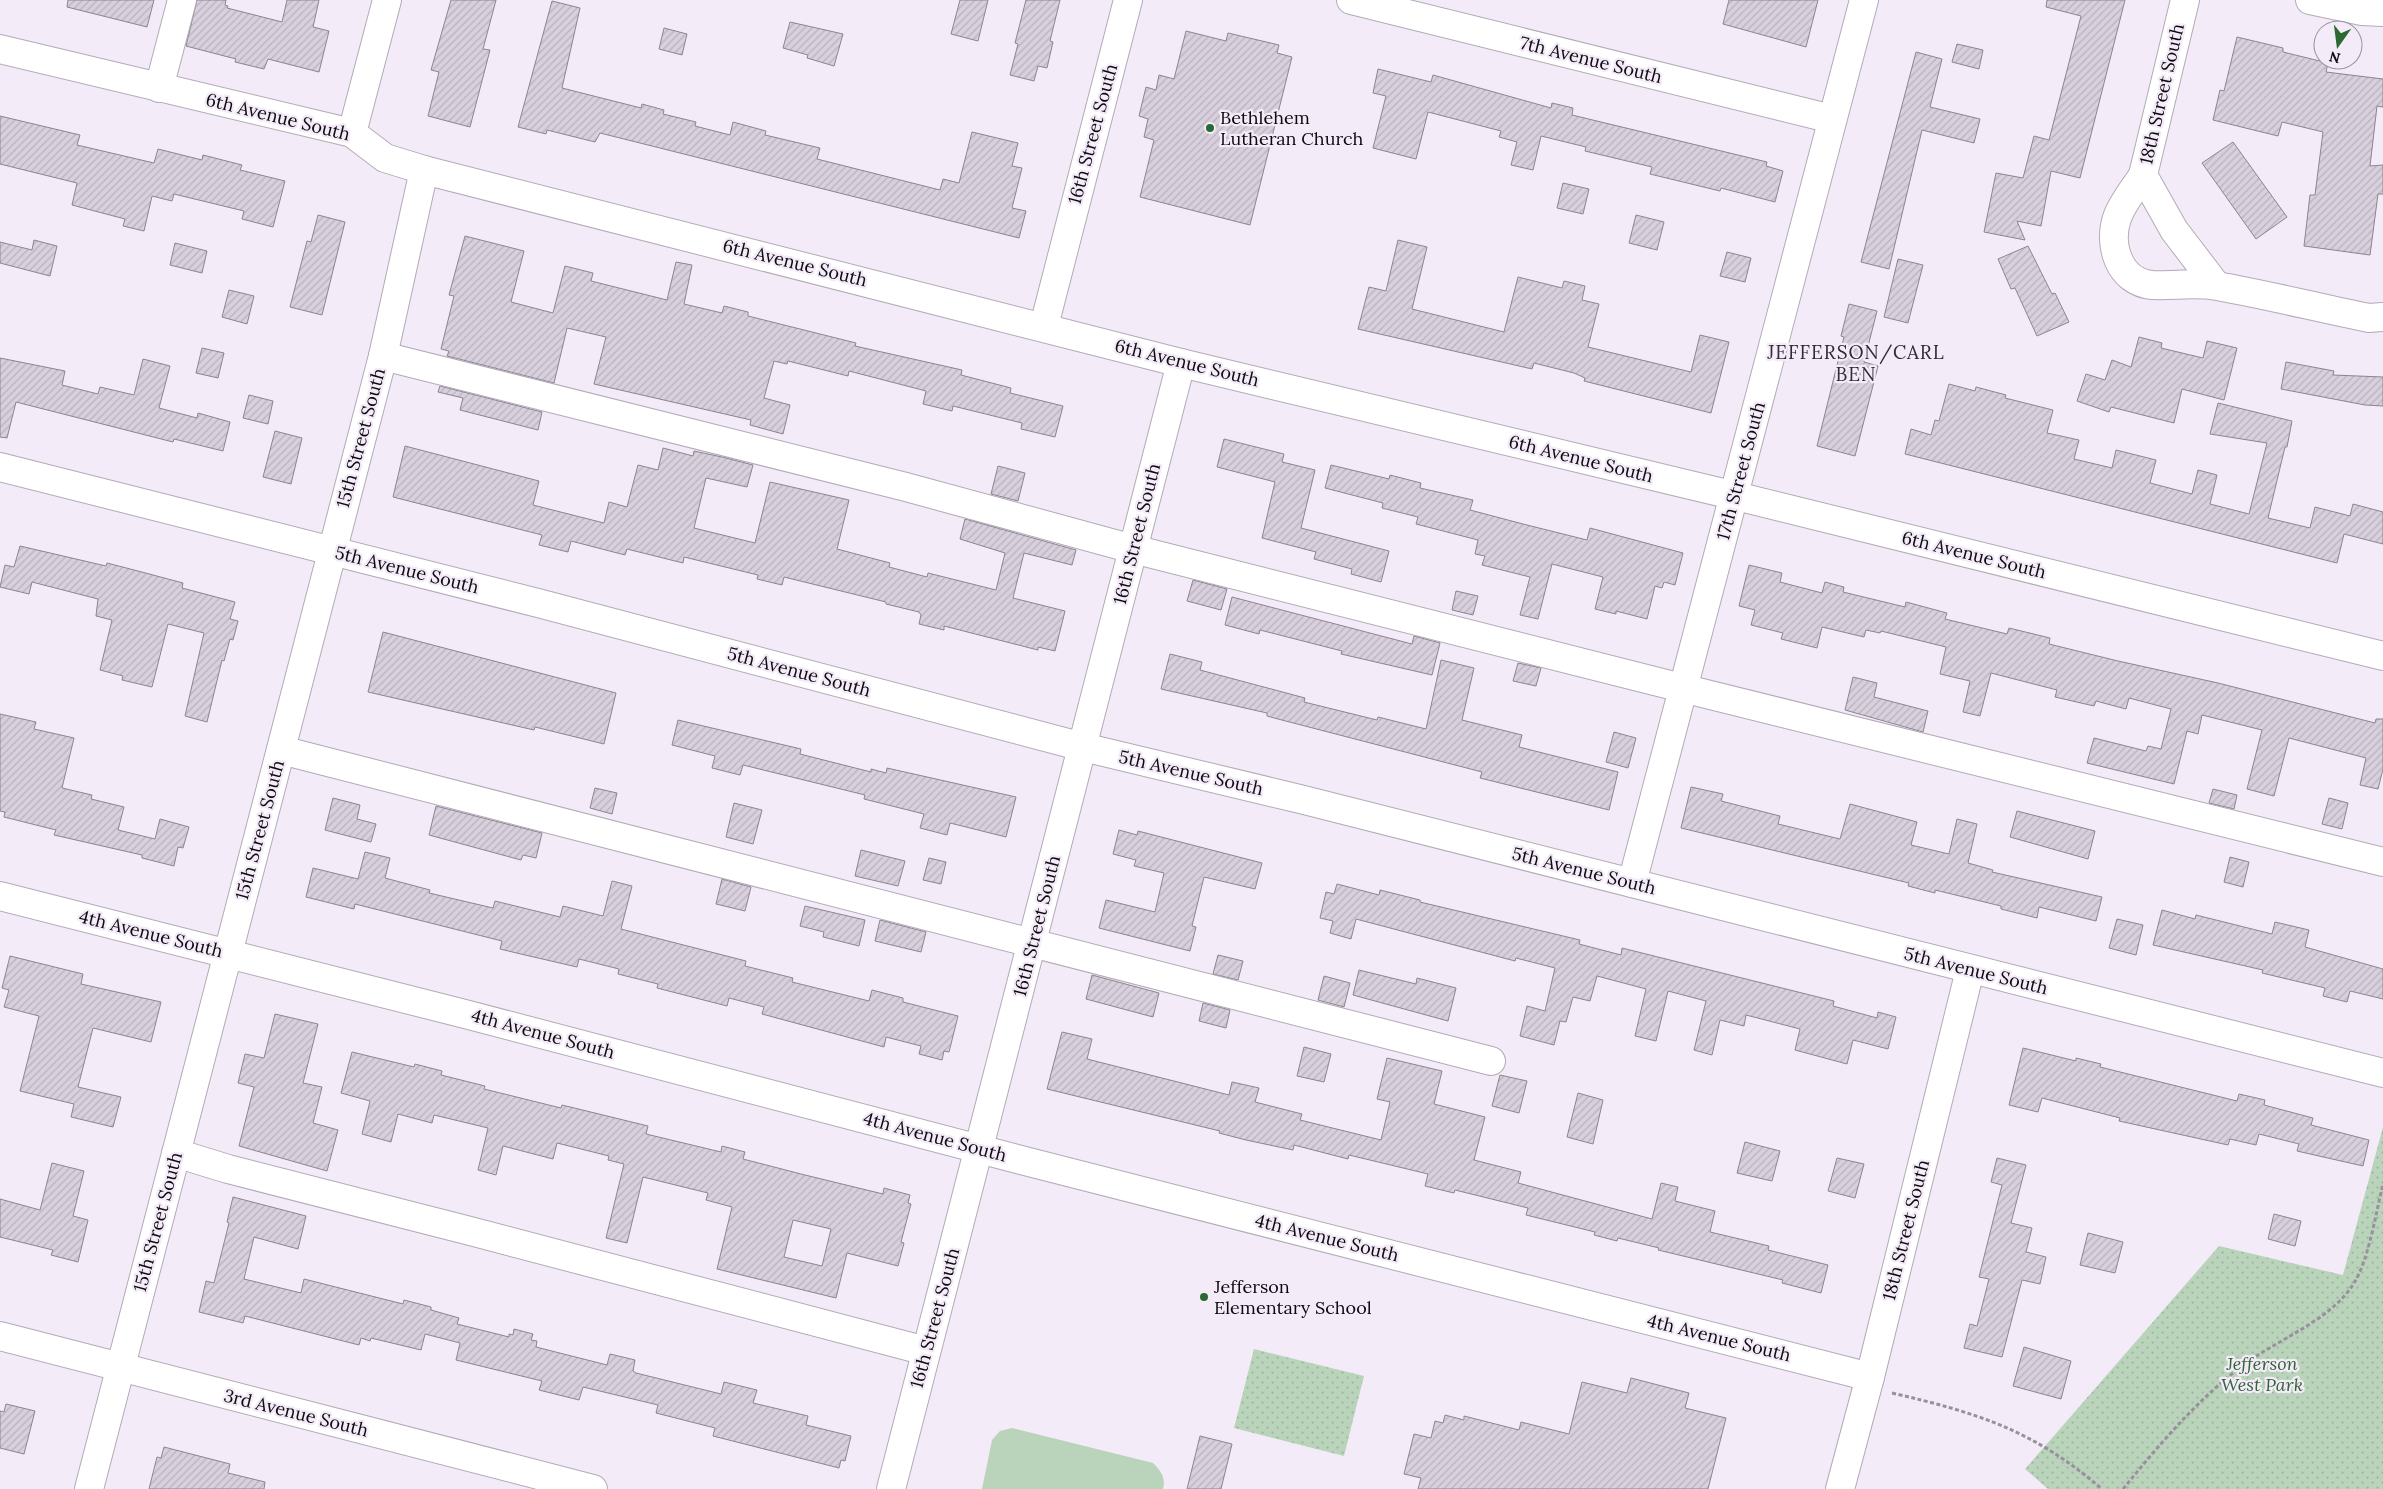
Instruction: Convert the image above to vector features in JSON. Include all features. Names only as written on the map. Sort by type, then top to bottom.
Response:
[{"type":"street","points":[[159,88],[182,0]]},
{"type":"street","points":[[352,134],[387,0]]},
{"type":"street","name":"16th Street South","points":[[1044,326],[1128,0]]},
{"type":"street","name":"7th Avenue South","points":[[1351,0],[1832,119]]},
{"type":"street","name":"17th Street South","points":[[1632,884],[1682,688],[1736,496],[1864,0]]},
{"type":"street","name":"18th Street South","points":[[2185,0],[2143,175],[2174,230],[2216,285]]},
{"type":"street","points":[[2310,0],[2362,11],[2383,12]]},
{"type":"street","name":"6th Avenue South","points":[[0,49],[352,134],[385,158],[424,170],[1181,362],[1736,496],[2383,656]]},
{"type":"street","name":"15th Street South","points":[[89,1489],[383,356],[424,170]]},
{"type":"street","points":[[2143,175],[2117,217],[2114,236],[2116,257],[2128,274],[2151,285],[2183,283],[2216,285],[2369,318],[2383,318]]},
{"type":"street","points":[[383,356],[906,487],[1133,549],[1682,688],[2383,862]]},
{"type":"street","name":"16th Street South","points":[[891,1489],[1181,362]]},
{"type":"street","name":"5th Avenue South","points":[[0,467],[538,603],[1083,747],[1300,799],[2383,1073]]},
{"type":"street","points":[[281,750],[1032,945],[1491,1061]]},
{"type":"street","name":"4th Avenue South","points":[[0,896],[1870,1377]]},
{"type":"street","name":"18th Street South","points":[[1840,1489],[1870,1377],[1970,970]]},
{"type":"street","points":[[176,1153],[228,1169],[926,1351]]},
{"type":"street","name":"3rd Avenue South","points":[[0,1336],[592,1489]]},
{"type":"path","points":[[2123,1489],[2160,1444],[2212,1391],[2242,1366],[2326,1312],[2344,1297],[2355,1282],[2363,1262],[2383,1184]]},
{"type":"path","points":[[1896,1394],[1958,1410],[2022,1434],[2052,1450],[2102,1489]]},
{"type":"green space","name":"Jefferson West Park","points":[[2383,1127],[2383,1489],[2048,1489],[2025,1469],[2219,1246],[2343,1275]]},
{"type":"green space","points":[[1254,1349],[1364,1376],[1344,1456],[1234,1428]]},
{"type":"green space","points":[[1012,1428],[1153,1463],[1162,1475],[1164,1481],[1163,1489],[982,1489],[992,1440],[1000,1431]]},
{"type":"building","points":[[68,0],[154,0],[147,27],[67,7]]},
{"type":"building","points":[[197,0],[226,0],[225,5],[228,6],[227,8],[282,22],[287,0],[319,0],[313,27],[329,31],[319,72],[268,59],[264,69],[235,62],[236,59],[186,46]]},
{"type":"building","points":[[451,0],[496,0],[483,49],[490,50],[470,127],[428,116],[439,72],[431,70]]},
{"type":"building","points":[[960,0],[988,0],[978,41],[951,34]]},
{"type":"building","points":[[1026,0],[1060,0],[1050,41],[1053,42],[1047,68],[1038,66],[1034,81],[1010,75],[1018,44],[1015,43]]},
{"type":"building","points":[[1729,0],[1818,0],[1806,47],[1723,24]]},
{"type":"building","points":[[2047,0],[2125,0],[2080,178],[2051,171],[2041,226],[2017,221],[2025,240],[1984,232],[1996,173],[2023,178],[2034,136],[2049,140],[2081,16],[2046,7]]},
{"type":"building","points":[[552,1],[580,8],[562,88],[641,108],[642,104],[664,110],[663,114],[696,122],[695,126],[730,135],[733,122],[766,131],[765,135],[820,148],[817,159],[940,190],[943,179],[959,183],[972,132],[1018,143],[1012,166],[1022,168],[1012,208],[1026,211],[1019,238],[600,133],[595,142],[547,130],[546,134],[518,127]]},
{"type":"building","points":[[790,22],[843,34],[834,66],[807,58],[808,55],[783,48]]},
{"type":"building","points":[[664,28],[687,34],[682,55],[659,49]]},
{"type":"building","name":"Bethlehem Lutheran Church","points":[[1186,31],[1226,41],[1228,33],[1279,45],[1277,53],[1292,57],[1250,225],[1140,197],[1154,140],[1144,137],[1148,119],[1139,116],[1146,87],[1156,90],[1159,75],[1174,79]]},
{"type":"building","points":[[2237,37],[2283,48],[2283,52],[2313,59],[2313,70],[2326,70],[2326,72],[2383,79],[2383,107],[2377,106],[2370,166],[2383,165],[2383,194],[2378,194],[2370,255],[2304,246],[2310,195],[2315,195],[2323,132],[2282,122],[2278,136],[2213,120],[2220,90],[2224,91]]},
{"type":"building","points":[[1957,44],[1983,50],[1979,69],[1952,62]]},
{"type":"building","points":[[1916,52],[1942,59],[1930,107],[1980,119],[1974,143],[1922,130],[1889,269],[1861,262]]},
{"type":"building","points":[[1378,69],[1431,82],[1433,75],[1551,108],[1552,103],[1573,108],[1572,115],[1767,162],[1766,166],[1783,171],[1775,202],[1721,188],[1720,191],[1650,174],[1652,167],[1585,151],[1586,147],[1541,136],[1533,170],[1511,165],[1517,142],[1499,137],[1501,131],[1428,112],[1416,159],[1373,148],[1386,96],[1373,93]]},
{"type":"building","points":[[0,116],[80,135],[77,145],[154,163],[158,149],[202,160],[203,155],[242,165],[240,170],[285,181],[273,227],[242,219],[244,211],[174,194],[172,201],[152,196],[144,231],[123,226],[125,219],[72,205],[77,183],[0,164]]},
{"type":"building","points":[[2233,142],[2287,217],[2256,239],[2202,163]]},
{"type":"building","points":[[1563,183],[1589,189],[1583,214],[1557,208]]},
{"type":"building","points":[[318,215],[345,222],[322,315],[290,307],[307,241],[311,242]]},
{"type":"building","points":[[1636,215],[1664,222],[1657,250],[1629,243]]},
{"type":"building","points":[[465,236],[524,251],[511,302],[553,313],[565,266],[593,273],[591,281],[667,300],[676,262],[692,265],[684,304],[722,313],[724,306],[748,312],[748,316],[856,343],[855,346],[962,370],[961,375],[1011,388],[1010,393],[1063,406],[1055,437],[1021,429],[1022,423],[953,406],[952,411],[923,404],[926,391],[849,371],[848,376],[788,361],[787,364],[774,361],[764,398],[790,405],[783,434],[750,425],[751,420],[594,384],[606,337],[567,328],[554,383],[447,356],[449,351],[441,349],[454,296],[449,295]]},
{"type":"building","points":[[34,240],[57,246],[50,276],[0,263],[0,242],[32,250]]},
{"type":"building","points":[[1398,240],[1427,247],[1412,309],[1504,332],[1518,277],[1562,288],[1564,281],[1585,286],[1582,300],[1599,304],[1588,347],[1691,372],[1700,335],[1729,342],[1711,413],[1584,381],[1585,378],[1574,373],[1534,363],[1532,369],[1358,329],[1369,287],[1386,291]]},
{"type":"building","points":[[175,243],[207,251],[202,273],[170,265]]},
{"type":"building","points":[[2028,246],[2052,294],[2055,293],[2069,322],[2037,336],[2015,288],[2011,289],[1998,259]]},
{"type":"building","points":[[1727,252],[1751,258],[1745,282],[1720,276]]},
{"type":"building","points":[[1898,259],[1923,265],[1908,323],[1884,317]]},
{"type":"building","points":[[229,290],[254,296],[247,324],[222,317]]},
{"type":"building","points":[[1849,304],[1877,311],[1864,362],[1878,366],[1855,456],[1817,446],[1844,337],[1841,336]]},
{"type":"building","points":[[2139,337],[2162,343],[2161,348],[2203,358],[2207,341],[2237,348],[2224,400],[2182,389],[2174,423],[2111,407],[2109,412],[2077,401],[2086,374],[2105,380],[2112,360],[2131,367]]},
{"type":"building","points":[[202,348],[224,353],[218,378],[196,373]]},
{"type":"building","points":[[0,358],[65,371],[62,385],[98,394],[100,387],[134,395],[143,359],[170,366],[159,408],[197,418],[198,413],[230,422],[223,451],[174,439],[173,442],[16,402],[7,438],[0,437]]},
{"type":"building","points":[[2286,362],[2334,371],[2333,375],[2383,377],[2383,406],[2365,405],[2281,389]]},
{"type":"building","points":[[1949,384],[1975,391],[1976,387],[2006,395],[2005,398],[2053,410],[2047,433],[2079,440],[2074,459],[2112,468],[2116,450],[2156,460],[2150,483],[2192,494],[2198,470],[2217,475],[2210,504],[2249,514],[2267,443],[2210,434],[2218,403],[2292,421],[2268,518],[2310,528],[2315,507],[2350,516],[2353,504],[2383,512],[2383,544],[2344,534],[2337,563],[1905,454],[1911,429],[1931,435],[1935,420],[1939,421]]},
{"type":"building","points":[[440,386],[542,412],[538,430],[460,410],[463,398],[438,392]]},
{"type":"building","points":[[249,395],[273,401],[268,424],[243,418]]},
{"type":"building","points":[[275,431],[302,438],[291,484],[263,477]]},
{"type":"building","points":[[1224,439],[1284,454],[1282,462],[1315,470],[1301,528],[1389,551],[1381,582],[1351,574],[1352,569],[1314,559],[1316,552],[1262,538],[1275,482],[1217,467]]},
{"type":"building","points":[[405,446],[539,481],[533,505],[604,523],[609,502],[627,507],[638,465],[658,470],[663,448],[693,456],[694,451],[722,457],[753,465],[747,487],[706,478],[694,528],[755,543],[770,482],[849,500],[837,549],[890,563],[889,567],[927,577],[928,573],[996,590],[1005,553],[960,539],[965,519],[1076,550],[1072,565],[1024,553],[1013,598],[1065,611],[1055,651],[1038,647],[1038,650],[944,626],[944,630],[919,624],[921,615],[919,612],[784,577],[782,585],[757,579],[758,575],[684,557],[683,563],[627,549],[625,555],[571,541],[568,552],[539,545],[542,535],[393,497]]},
{"type":"building","points":[[1331,465],[1389,479],[1390,475],[1421,483],[1420,488],[1473,500],[1470,510],[1587,540],[1590,528],[1683,553],[1675,585],[1664,582],[1662,588],[1655,586],[1647,619],[1616,611],[1616,614],[1595,609],[1603,577],[1552,564],[1538,619],[1520,615],[1530,577],[1482,565],[1485,556],[1475,554],[1478,540],[1416,524],[1418,517],[1382,508],[1383,503],[1325,488]]},
{"type":"building","points":[[998,466],[1025,473],[1018,501],[991,494]]},
{"type":"building","points":[[20,546],[106,566],[107,563],[138,571],[183,583],[182,588],[235,602],[230,619],[238,621],[233,640],[230,639],[224,661],[222,660],[207,722],[185,716],[204,633],[168,624],[152,687],[122,680],[123,676],[100,670],[112,620],[96,616],[98,599],[32,582],[29,594],[0,587],[5,565],[14,567]]},
{"type":"building","points":[[1749,565],[1782,573],[1780,582],[1822,593],[1825,582],[1844,587],[1843,592],[1905,607],[1906,602],[1947,613],[1945,619],[2007,634],[2009,628],[2050,638],[2049,644],[2218,683],[2375,723],[2376,719],[2383,719],[2383,769],[2378,789],[2360,785],[2366,758],[2289,738],[2274,796],[2247,789],[2262,730],[2202,715],[2198,734],[2187,731],[2174,784],[2087,763],[2094,738],[2146,751],[2148,746],[2161,749],[2171,709],[2129,698],[2126,709],[2096,701],[2094,706],[2055,697],[2057,690],[1991,673],[1980,716],[1963,712],[1970,681],[1940,674],[1946,647],[1881,631],[1880,633],[1866,630],[1864,637],[1822,627],[1817,648],[1781,639],[1783,633],[1751,625],[1755,610],[1739,606]]},
{"type":"building","points":[[1193,580],[1227,589],[1221,610],[1187,601]]},
{"type":"building","points":[[1456,591],[1478,596],[1473,615],[1452,610]]},
{"type":"building","points":[[1232,597],[1412,644],[1414,636],[1440,643],[1432,675],[1341,654],[1342,651],[1260,630],[1259,634],[1225,625]]},
{"type":"building","points":[[383,632],[616,693],[604,744],[535,727],[534,730],[368,692]]},
{"type":"building","points":[[1170,654],[1202,662],[1200,670],[1305,698],[1304,702],[1377,720],[1378,717],[1426,729],[1441,660],[1474,668],[1462,720],[1522,735],[1519,747],[1618,772],[1609,810],[1480,778],[1482,772],[1267,716],[1267,713],[1161,689]]},
{"type":"building","points":[[1518,663],[1541,668],[1536,686],[1513,681]]},
{"type":"building","points":[[1853,677],[1877,683],[1874,697],[1928,711],[1923,732],[1845,710]]},
{"type":"building","points":[[0,714],[36,722],[34,729],[74,738],[62,788],[92,795],[91,799],[124,807],[118,830],[155,839],[160,819],[189,827],[183,848],[178,847],[174,866],[142,858],[142,855],[54,835],[56,830],[4,817],[5,812],[0,811]]},
{"type":"building","points":[[678,720],[801,749],[800,754],[871,772],[871,769],[886,773],[887,768],[1016,797],[1006,837],[950,823],[947,835],[920,828],[924,814],[864,799],[865,795],[743,765],[740,775],[712,768],[715,756],[672,745]]},
{"type":"building","points":[[1614,732],[1636,738],[1628,768],[1606,762]]},
{"type":"building","points":[[1691,787],[1723,794],[1721,801],[1780,816],[1778,824],[1840,839],[1850,804],[1917,822],[1911,845],[1949,854],[1957,819],[1977,824],[1968,863],[1993,870],[1992,872],[2102,897],[2096,921],[2039,907],[2037,918],[2001,909],[2001,906],[1935,890],[1935,893],[1908,886],[1909,883],[1681,828]]},
{"type":"building","points":[[595,788],[617,793],[612,814],[590,808]]},
{"type":"building","points":[[2213,789],[2237,795],[2234,809],[2209,803]]},
{"type":"building","points":[[333,798],[360,805],[357,819],[376,824],[371,842],[325,830]]},
{"type":"building","points":[[2329,798],[2348,803],[2342,829],[2322,824]]},
{"type":"building","points":[[734,803],[762,810],[753,844],[726,837]]},
{"type":"building","points":[[436,806],[542,833],[536,858],[523,855],[521,860],[429,835]]},
{"type":"building","points":[[2017,811],[2095,831],[2088,859],[2010,837]]},
{"type":"building","points":[[1119,830],[1137,835],[1138,831],[1262,863],[1255,889],[1204,877],[1192,926],[1196,927],[1190,951],[1099,928],[1106,900],[1155,912],[1164,873],[1134,866],[1136,860],[1113,854]]},
{"type":"building","points":[[861,850],[905,861],[898,886],[855,876]]},
{"type":"building","points":[[365,852],[390,858],[385,878],[430,890],[429,893],[493,908],[495,901],[560,917],[563,906],[603,916],[612,881],[632,886],[621,929],[746,961],[745,966],[793,978],[792,982],[869,1001],[872,990],[903,998],[903,1002],[958,1016],[949,1052],[944,1051],[942,1060],[919,1054],[921,1046],[886,1037],[884,1047],[762,1014],[764,1007],[729,998],[727,1006],[657,988],[658,984],[618,974],[619,969],[579,959],[577,967],[500,949],[502,941],[355,904],[354,909],[306,897],[313,868],[358,879]]},
{"type":"building","points":[[2230,857],[2249,862],[2243,887],[2224,882]]},
{"type":"building","points":[[929,858],[946,862],[941,884],[923,880]]},
{"type":"building","points":[[722,879],[751,887],[745,911],[716,904]]},
{"type":"building","points":[[1337,884],[1379,895],[1380,890],[1420,900],[1420,902],[1580,940],[1579,944],[1621,955],[1622,948],[1834,1001],[1833,1006],[1877,1018],[1878,1012],[1896,1017],[1888,1049],[1853,1040],[1847,1064],[1795,1050],[1800,1029],[1746,1015],[1744,1026],[1720,1020],[1712,1055],[1694,1050],[1706,1001],[1668,991],[1656,1041],[1635,1036],[1646,989],[1597,976],[1590,1001],[1573,997],[1566,1022],[1560,1021],[1554,1045],[1520,1036],[1527,1006],[1545,1011],[1555,968],[1516,958],[1515,961],[1356,919],[1351,939],[1330,933],[1333,921],[1320,918],[1326,892],[1334,894]]},
{"type":"building","points":[[805,906],[865,920],[859,946],[823,937],[824,932],[800,926]]},
{"type":"building","points":[[2162,910],[2195,919],[2196,915],[2272,934],[2275,922],[2309,930],[2305,947],[2383,969],[2383,999],[2350,991],[2347,1002],[2323,996],[2325,988],[2262,973],[2263,970],[2153,945]]},
{"type":"building","points":[[2117,919],[2143,925],[2136,955],[2109,948]]},
{"type":"building","points":[[880,920],[926,932],[921,952],[875,941]]},
{"type":"building","points":[[1218,955],[1243,961],[1238,980],[1213,974]]},
{"type":"building","points":[[10,956],[83,974],[81,984],[161,1002],[151,1042],[93,1028],[78,1087],[121,1097],[113,1127],[71,1117],[74,1104],[20,1091],[39,1016],[4,1007],[9,990],[2,988]]},
{"type":"building","points":[[1359,970],[1416,984],[1417,978],[1456,988],[1448,1021],[1353,995]]},
{"type":"building","points":[[1092,975],[1159,993],[1153,1017],[1086,999]]},
{"type":"building","points":[[1324,976],[1350,983],[1344,1007],[1318,1000]]},
{"type":"building","points":[[1203,1003],[1230,1010],[1226,1028],[1199,1021]]},
{"type":"building","points":[[275,1014],[318,1024],[303,1083],[322,1087],[313,1123],[338,1130],[327,1171],[239,1146],[254,1087],[238,1083],[245,1054],[264,1058]]},
{"type":"building","points":[[1062,1032],[1092,1039],[1087,1059],[1229,1095],[1232,1082],[1259,1088],[1255,1102],[1302,1114],[1300,1120],[1381,1140],[1390,1102],[1377,1099],[1387,1058],[1442,1071],[1434,1104],[1485,1117],[1474,1160],[1521,1172],[1518,1183],[1652,1219],[1661,1183],[1678,1187],[1675,1201],[1715,1211],[1710,1232],[1769,1246],[1768,1250],[1828,1265],[1821,1293],[1782,1283],[1783,1280],[1658,1250],[1659,1248],[1618,1238],[1617,1241],[1594,1235],[1595,1232],[1526,1215],[1528,1208],[1455,1190],[1454,1193],[1425,1186],[1428,1174],[1349,1155],[1348,1159],[1294,1145],[1293,1150],[1246,1140],[1219,1133],[1220,1131],[1047,1089]]},
{"type":"building","points":[[1304,1047],[1331,1054],[1324,1082],[1297,1076]]},
{"type":"building","points":[[2023,1048],[2076,1061],[2076,1058],[2101,1064],[2100,1067],[2237,1101],[2239,1094],[2265,1100],[2264,1105],[2313,1118],[2311,1125],[2369,1140],[2363,1166],[2297,1151],[2299,1144],[2259,1134],[2256,1145],[2230,1139],[2228,1145],[2119,1121],[2120,1118],[2042,1098],[2038,1112],[2009,1105]]},
{"type":"building","points":[[352,1052],[414,1067],[415,1064],[442,1071],[441,1075],[485,1086],[484,1089],[561,1108],[562,1105],[648,1126],[646,1134],[721,1152],[722,1146],[745,1152],[743,1159],[805,1175],[883,1194],[884,1188],[910,1195],[908,1203],[911,1204],[901,1242],[904,1243],[898,1266],[847,1253],[836,1298],[717,1269],[732,1207],[706,1200],[708,1193],[643,1177],[627,1243],[606,1238],[624,1164],[608,1160],[609,1156],[557,1143],[553,1159],[503,1146],[496,1175],[478,1170],[488,1128],[434,1115],[432,1123],[398,1114],[391,1142],[362,1134],[370,1101],[341,1093]],"holes":[[[793,1220],[831,1229],[822,1266],[784,1257]]]},
{"type":"building","points":[[1500,1075],[1527,1081],[1519,1113],[1492,1106]]},
{"type":"building","points":[[1578,1093],[1603,1100],[1593,1144],[1567,1137]]},
{"type":"building","points":[[1745,1142],[1780,1151],[1772,1181],[1737,1173]]},
{"type":"building","points":[[1837,1158],[1864,1164],[1855,1198],[1828,1191]]},
{"type":"building","points":[[1997,1158],[2026,1165],[2011,1223],[2032,1228],[2026,1252],[2046,1257],[2040,1284],[2022,1280],[2002,1357],[1964,1348],[1970,1324],[1977,1326],[1989,1279],[1979,1277],[2002,1185],[1991,1182]]},
{"type":"building","points":[[52,1163],[84,1171],[73,1216],[88,1220],[78,1262],[51,1255],[53,1250],[0,1237],[0,1199],[40,1210]]},
{"type":"building","points":[[233,1197],[306,1216],[298,1249],[254,1237],[244,1279],[301,1293],[304,1279],[403,1304],[404,1300],[431,1307],[431,1310],[459,1318],[457,1324],[509,1337],[509,1334],[513,1335],[514,1329],[533,1334],[531,1340],[537,1341],[536,1347],[607,1365],[610,1354],[635,1360],[633,1371],[636,1373],[721,1394],[724,1382],[757,1390],[753,1403],[808,1416],[806,1425],[851,1436],[845,1461],[841,1460],[839,1468],[713,1436],[715,1428],[656,1413],[658,1405],[583,1387],[579,1400],[539,1390],[542,1381],[456,1360],[460,1343],[425,1334],[421,1350],[371,1338],[370,1341],[361,1338],[359,1345],[245,1316],[243,1323],[199,1312],[206,1281],[214,1283],[229,1223],[227,1222]]},
{"type":"building","points":[[2274,1214],[2301,1221],[2295,1246],[2268,1239]]},
{"type":"building","points":[[2088,1233],[2123,1242],[2115,1273],[2080,1265]]},
{"type":"building","points":[[2024,1347],[2071,1361],[2061,1399],[2013,1386]]},
{"type":"building","points":[[1631,1378],[1689,1393],[1685,1408],[1726,1418],[1708,1489],[1418,1489],[1421,1478],[1404,1474],[1414,1434],[1431,1438],[1435,1421],[1443,1423],[1445,1415],[1464,1420],[1464,1416],[1519,1430],[1521,1422],[1569,1434],[1582,1382],[1627,1393]]},
{"type":"building","points":[[6,1404],[35,1411],[24,1454],[0,1448],[0,1411],[4,1412]]},
{"type":"building","points":[[1200,1436],[1232,1444],[1221,1489],[1187,1489]]},
{"type":"building","points":[[164,1447],[230,1464],[228,1473],[265,1482],[264,1489],[149,1489],[157,1457],[161,1458]]},
{"type":"place","name":"Bethlehem Lutheran Church","points":[[1210,128]]},
{"type":"place","name":"Jefferson Elementary School","points":[[1204,1297]]},
{"type":"district","name":"JEFFERSON/CARL BEN","points":[[1856,363]]}]
